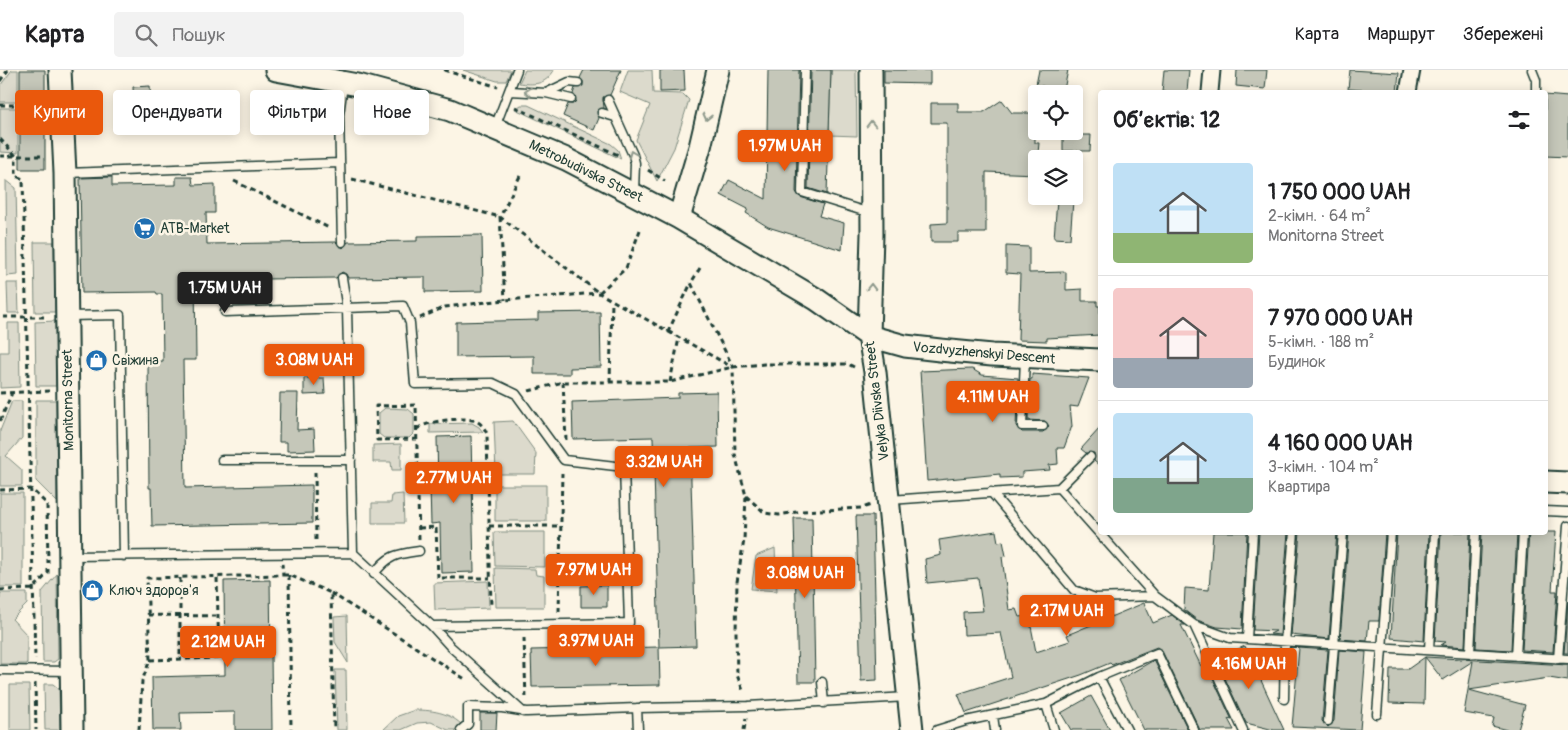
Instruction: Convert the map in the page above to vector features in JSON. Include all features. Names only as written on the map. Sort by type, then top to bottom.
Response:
[{"type":"street","name":"Monitorna Street","points":[[60,70],[67,316],[72,730]]},
{"type":"street","name":"Metrobudivska Street","points":[[276,70],[353,82],[450,110],[495,127],[566,159],[678,218],[816,299],[869,336]]},
{"type":"street","points":[[678,218],[700,147],[718,70]]},
{"type":"street","name":"Velyka Diivska Street","points":[[871,70],[872,214],[869,336],[912,730]]},
{"type":"street","points":[[1210,90],[1212,70]]},
{"type":"street","points":[[1408,90],[1412,70]]},
{"type":"street","name":"Vozdvyzhenskyi Descent","points":[[869,336],[905,346],[1025,357],[1098,360]]},
{"type":"street","points":[[1548,482],[1568,483]]},
{"type":"lane","points":[[495,127],[517,70]]},
{"type":"lane","points":[[805,70],[802,192],[872,214]]},
{"type":"lane","points":[[1532,70],[1536,80],[1536,90]]},
{"type":"lane","points":[[341,238],[339,115],[353,82]]},
{"type":"lane","points":[[546,93],[569,82],[578,83]]},
{"type":"lane","points":[[510,91],[546,93],[571,99]]},
{"type":"lane","points":[[608,100],[635,163],[634,194]]},
{"type":"lane","points":[[602,114],[615,117]]},
{"type":"lane","points":[[64,164],[207,168],[339,163]]},
{"type":"lane","points":[[342,278],[347,309],[353,553],[432,626],[450,646],[525,712]]},
{"type":"lane","points":[[225,312],[403,306],[410,323],[415,384],[493,383],[516,394],[564,460],[624,467],[629,623],[432,626]]},
{"type":"lane","points":[[67,316],[120,315],[124,556]]},
{"type":"lane","points":[[1025,357],[1022,426],[1043,426]]},
{"type":"lane","points":[[888,500],[1059,488],[1090,457]]},
{"type":"lane","points":[[222,460],[352,460]]},
{"type":"lane","points":[[1059,488],[1098,532]]},
{"type":"lane","points":[[992,492],[1074,590],[1095,598],[1155,596]]},
{"type":"lane","points":[[1548,511],[1568,512]]},
{"type":"lane","points":[[1558,659],[1568,526]]},
{"type":"lane","points":[[1101,535],[1155,596],[1194,625],[1230,638],[1568,659]]},
{"type":"lane","points":[[1247,639],[1253,535]]},
{"type":"lane","points":[[1284,699],[1285,642],[1294,535]]},
{"type":"lane","points":[[1328,721],[1342,535]]},
{"type":"lane","points":[[1377,714],[1391,535]]},
{"type":"lane","points":[[1429,650],[1436,535]]},
{"type":"lane","points":[[1470,652],[1476,535]]},
{"type":"lane","points":[[1516,656],[1523,535]]},
{"type":"lane","points":[[374,574],[383,562],[397,554],[419,551]]},
{"type":"lane","points":[[70,556],[353,553]]},
{"type":"lane","points":[[1194,625],[1243,730]]},
{"type":"lane","points":[[937,730],[1046,704],[1099,677],[1157,653],[1194,730]]},
{"type":"lane","points":[[0,670],[72,671]]},
{"type":"lane","points":[[1099,677],[1128,730]]},
{"type":"lane","points":[[822,682],[824,703]]},
{"type":"lane","points":[[461,730],[468,724],[468,707],[502,708],[525,712],[748,706],[909,697]]},
{"type":"lane","points":[[1046,704],[1054,730]]},
{"type":"lane","points":[[637,708],[638,730]]},
{"type":"lane","points":[[993,716],[995,730]]},
{"type":"path","points":[[0,81],[8,70]]},
{"type":"path","points":[[444,70],[510,91]]},
{"type":"path","points":[[505,102],[635,163],[666,181]]},
{"type":"path","points":[[0,105],[15,105]]},
{"type":"path","points":[[0,139],[16,156],[16,176],[23,179],[36,730]]},
{"type":"path","points":[[0,156],[16,156],[64,164]]},
{"type":"path","points":[[207,168],[341,238]]},
{"type":"path","points":[[340,176],[500,217],[599,293],[732,367]]},
{"type":"path","points":[[505,300],[500,217],[520,176]]},
{"type":"path","points":[[410,323],[445,307],[505,300],[599,293],[626,268],[640,230]]},
{"type":"path","points":[[668,332],[700,268]]},
{"type":"path","points":[[691,283],[732,367],[735,454],[746,496],[744,540],[737,582],[736,633],[737,676],[748,706],[744,730]]},
{"type":"path","points":[[610,382],[612,300]]},
{"type":"path","points":[[3,317],[67,316]]},
{"type":"path","points":[[670,382],[679,338]]},
{"type":"path","points":[[516,394],[563,382],[670,382],[732,367],[764,364],[848,364],[856,368]]},
{"type":"path","points":[[559,625],[561,526],[564,460],[566,453],[563,382]]},
{"type":"path","points":[[0,394],[68,390]]},
{"type":"path","points":[[0,421],[12,393]]},
{"type":"path","points":[[417,439],[377,440],[376,406],[416,405],[417,429],[419,551]]},
{"type":"path","points":[[417,429],[429,422],[471,420],[483,427],[487,434],[491,607]]},
{"type":"path","points":[[315,459],[316,554]]},
{"type":"path","points":[[0,490],[31,489],[47,504],[48,573],[33,589],[0,590]]},
{"type":"path","points":[[746,496],[765,513],[778,515],[802,510],[862,508],[888,500]]},
{"type":"path","points":[[489,526],[561,526]]},
{"type":"path","points":[[419,528],[436,527],[438,578],[490,578]]},
{"type":"path","points":[[281,554],[283,575]]},
{"type":"path","points":[[288,575],[291,730]]},
{"type":"path","points":[[139,730],[142,681],[150,660],[147,578],[288,575],[331,594],[470,682]]},
{"type":"path","points":[[150,660],[219,658],[217,577]]},
{"type":"path","points":[[180,578],[180,659]]},
{"type":"path","points":[[331,594],[334,730]]},
{"type":"path","points":[[148,615],[218,616]]},
{"type":"path","points":[[524,625],[525,712]]},
{"type":"shaded area","points":[[12,70],[18,70],[18,90],[15,90],[15,102],[0,102],[0,86]]},
{"type":"shaded area","points":[[463,70],[511,70],[506,81],[497,81]]},
{"type":"shaded area","points":[[525,70],[554,70],[542,82],[534,84],[519,83]]},
{"type":"shaded area","points":[[628,70],[652,70],[653,93],[683,94],[689,100],[674,148],[657,181],[636,140],[650,105],[620,92]]},
{"type":"shaded area","points":[[831,70],[856,70],[857,136],[829,135]]},
{"type":"shaded area","points":[[521,105],[528,105],[611,144],[618,150],[621,159],[515,109]]},
{"type":"shaded area","points":[[0,108],[15,108],[15,135],[18,135],[18,153],[0,152]]},
{"type":"shaded area","points":[[6,180],[16,188],[18,275],[7,276]]},
{"type":"shaded area","points":[[34,242],[54,242],[55,312],[35,312]]},
{"type":"shaded area","points":[[7,283],[18,283],[19,313],[8,313]]},
{"type":"shaded area","points":[[55,321],[56,386],[36,386],[35,322]]},
{"type":"shaded area","points":[[8,323],[19,323],[20,387],[0,388],[0,352],[8,352]]},
{"type":"shaded area","points":[[36,400],[56,400],[57,502],[36,481]]},
{"type":"shaded area","points":[[12,401],[22,401],[22,438],[6,456],[22,470],[22,486],[0,486],[0,431]]},
{"type":"shaded area","points":[[385,408],[408,409],[414,414],[414,433],[409,438],[384,438],[379,434],[379,413]]},
{"type":"shaded area","points":[[513,421],[536,453],[535,474],[496,474],[494,422]]},
{"type":"shaded area","points":[[472,423],[483,432],[430,433],[430,424]]},
{"type":"shaded area","points":[[401,444],[401,470],[392,470],[391,462],[373,462],[373,445]]},
{"type":"shaded area","points":[[495,485],[546,485],[546,521],[495,521]]},
{"type":"shaded area","points":[[0,493],[23,493],[23,587],[0,587]]},
{"type":"shaded area","points":[[403,494],[404,523],[372,523],[372,503],[391,503],[392,495]]},
{"type":"shaded area","points":[[494,532],[545,532],[545,567],[495,566]]},
{"type":"shaded area","points":[[775,548],[777,591],[751,589],[756,556]]},
{"type":"shaded area","points":[[495,568],[535,569],[536,575],[544,576],[544,607],[496,607]]},
{"type":"shaded area","points":[[57,574],[58,659],[54,662],[43,662],[42,592]]},
{"type":"shaded area","points":[[488,581],[489,608],[435,610],[434,583]]},
{"type":"shaded area","points":[[0,593],[27,593],[27,604],[12,619],[27,635],[27,664],[0,664]]},
{"type":"shaded area","points":[[347,616],[348,663],[335,642],[334,617]]},
{"type":"shaded area","points":[[335,670],[346,670],[347,730],[337,730]]},
{"type":"shaded area","points":[[44,684],[53,684],[59,689],[60,730],[45,730]]},
{"type":"shaded area","points":[[10,685],[29,685],[30,730],[10,730]]},
{"type":"shaded area","points":[[415,710],[450,716],[466,730],[448,730],[431,722],[417,723],[401,730],[383,730],[398,716]]},
{"type":"building","points":[[20,70],[45,70],[45,90],[20,90]]},
{"type":"building","points":[[584,70],[621,70],[610,95],[603,97],[604,108],[597,111],[599,118],[594,130],[563,116],[568,104],[573,104],[576,101],[573,94],[575,88],[583,86],[583,81],[580,78]]},
{"type":"building","points":[[660,70],[684,70],[685,91],[660,92]]},
{"type":"building","points":[[768,70],[799,70],[796,192],[800,197],[823,204],[819,216],[844,223],[842,250],[768,227],[746,213],[748,209],[721,195],[729,180],[766,199]]},
{"type":"building","points":[[811,70],[831,70],[827,194],[808,188]]},
{"type":"building","points":[[884,70],[930,70],[930,84],[884,83]]},
{"type":"building","points":[[1039,70],[1068,70],[1065,85],[1036,85]]},
{"type":"building","points":[[1164,70],[1189,70],[1187,90],[1162,90]]},
{"type":"building","points":[[1237,70],[1267,70],[1265,89],[1236,86]]},
{"type":"building","points":[[1350,70],[1399,73],[1397,90],[1348,89]]},
{"type":"building","points":[[150,86],[150,90],[133,90],[133,87]]},
{"type":"building","points":[[1548,95],[1568,97],[1568,157],[1548,156]]},
{"type":"building","points":[[1002,100],[1012,113],[1028,113],[1028,140],[1035,140],[1035,143],[1039,143],[1038,150],[1028,150],[1028,174],[986,172],[986,233],[958,233],[958,242],[931,242],[931,224],[947,223],[947,123],[931,123],[931,103],[958,103],[958,112],[984,112]]},
{"type":"building","points":[[20,135],[45,135],[45,169],[20,169]]},
{"type":"building","points":[[1083,135],[1091,135],[1090,151],[1063,150],[1063,140],[1083,140]]},
{"type":"building","points":[[112,177],[112,186],[176,185],[176,177],[192,177],[193,185],[215,184],[215,213],[206,213],[207,244],[336,242],[343,248],[348,242],[417,241],[417,236],[482,235],[483,291],[425,292],[425,277],[348,278],[342,272],[336,278],[195,280],[196,360],[183,360],[185,488],[312,485],[312,523],[152,526],[151,488],[149,488],[148,362],[163,361],[162,294],[157,294],[156,292],[82,293],[80,178]]},
{"type":"building","points":[[1057,205],[1073,205],[1070,239],[1054,238]]},
{"type":"building","points":[[1006,246],[1029,247],[1029,273],[1066,272],[1066,290],[1082,289],[1082,301],[1097,301],[1098,335],[1047,338],[1047,341],[1018,340],[1020,274],[1006,273]]},
{"type":"building","points":[[600,312],[601,367],[570,368],[570,374],[534,374],[534,356],[456,357],[456,322],[538,320],[538,313]]},
{"type":"building","points":[[972,369],[982,375],[1018,378],[1016,426],[1022,432],[1043,432],[1049,426],[1045,421],[1028,420],[1030,379],[1032,379],[1032,374],[1089,378],[1078,407],[1070,406],[1072,426],[1064,448],[1057,448],[1058,464],[1049,465],[1050,470],[1022,472],[1022,477],[1000,478],[1000,474],[927,481],[920,371]]},
{"type":"building","points":[[304,378],[324,378],[325,394],[304,395]]},
{"type":"building","points":[[717,392],[718,447],[690,448],[696,646],[659,647],[653,437],[573,439],[572,402],[678,398],[678,393]]},
{"type":"building","points":[[280,393],[298,393],[297,430],[314,429],[315,450],[287,451],[287,442],[279,442]]},
{"type":"building","points":[[1098,430],[1098,464],[1094,461],[1094,453],[1086,453],[1081,449]]},
{"type":"building","points":[[471,436],[474,572],[441,573],[440,523],[431,524],[430,487],[438,487],[437,437]]},
{"type":"building","points":[[856,516],[873,516],[877,680],[861,681]]},
{"type":"building","points":[[794,518],[812,518],[815,682],[798,682]]},
{"type":"building","points":[[996,531],[998,542],[1003,541],[1006,556],[1002,557],[1009,610],[1016,609],[1019,617],[1029,616],[1036,652],[1070,641],[1067,635],[1144,603],[1153,623],[1172,615],[1185,625],[1181,625],[1201,666],[1206,664],[1232,720],[1228,719],[1234,730],[1200,730],[1162,651],[1157,647],[1112,665],[1110,663],[1081,675],[966,713],[958,694],[1011,677],[1001,633],[964,635],[963,612],[983,611],[978,578],[927,583],[925,559],[941,555],[939,540]]},
{"type":"building","points":[[1548,532],[1556,532],[1552,591],[1557,591],[1553,652],[1522,650],[1529,535],[1548,535]]},
{"type":"building","points":[[1213,535],[1247,535],[1242,629],[1217,627],[1197,620],[1184,610],[1185,588],[1209,590]]},
{"type":"building","points":[[1259,535],[1288,535],[1280,635],[1270,634],[1276,631],[1253,630]]},
{"type":"building","points":[[1300,535],[1337,535],[1329,639],[1291,635]]},
{"type":"building","points":[[1349,535],[1385,535],[1379,621],[1369,621],[1367,641],[1340,639]]},
{"type":"building","points":[[1397,535],[1429,535],[1424,641],[1391,638]]},
{"type":"building","points":[[1441,535],[1470,535],[1465,647],[1441,645],[1446,642],[1435,641]]},
{"type":"building","points":[[1482,535],[1517,535],[1511,650],[1476,648]]},
{"type":"building","points":[[270,580],[272,730],[235,730],[235,712],[180,713],[181,730],[153,730],[152,677],[225,675],[224,581]]},
{"type":"building","points":[[607,585],[607,607],[581,607],[581,586]]},
{"type":"building","points":[[1568,601],[1568,653],[1564,653]]},
{"type":"building","points":[[1245,646],[1284,730],[1274,730],[1246,723],[1216,659]]},
{"type":"building","points":[[659,647],[660,685],[532,687],[531,650]]},
{"type":"building","points":[[1299,648],[1328,650],[1322,721],[1328,727],[1334,721],[1339,650],[1366,652],[1360,730],[1292,727]]},
{"type":"building","points":[[1425,657],[1568,665],[1568,681],[1549,678],[1469,690],[1525,705],[1518,730],[1507,730],[1492,726],[1494,718],[1464,713],[1473,661],[1443,680]]},
{"type":"building","points":[[1425,657],[1424,704],[1389,703],[1390,669],[1408,669]]},
{"type":"building","points":[[1154,660],[1188,730],[1144,730],[1119,680]]},
{"type":"building","points":[[1091,696],[1110,730],[1071,730],[1061,713]]},
{"type":"building","points":[[480,713],[497,713],[496,730],[480,730]]},
{"type":"place","name":"ATB-Market","points":[[144,228]]},
{"type":"place","name":"Свіжина","points":[[96,360]]},
{"type":"place","name":"Ключ здоров'я","points":[[93,590]]}]
